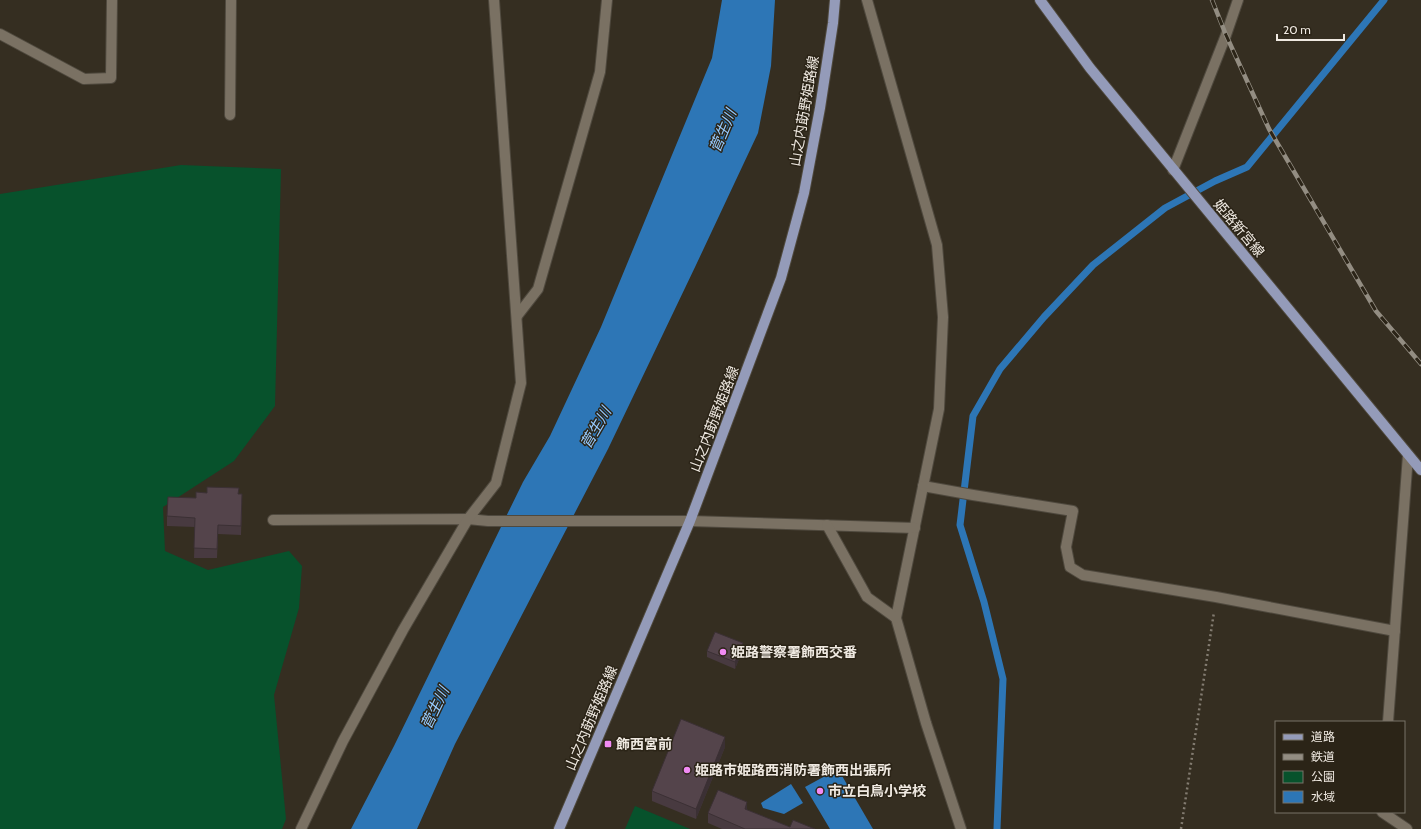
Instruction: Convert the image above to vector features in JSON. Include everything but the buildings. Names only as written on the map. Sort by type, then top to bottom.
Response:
[{"type":"main road","name":"山之内莇野姫路線","points":[[559,829],[690,521],[781,278],[804,193],[821,100],[835,0]]},
{"type":"main road","name":"姫路新宮線","points":[[1040,0],[1090,68],[1421,470]]},
{"type":"street","points":[[0,34],[84,80],[111,78],[112,0]]},
{"type":"street","points":[[230,115],[231,0]]},
{"type":"street","points":[[301,829],[343,741],[403,630],[468,519],[496,483],[521,383],[494,0]]},
{"type":"street","points":[[517,316],[538,289],[545,266],[600,72],[607,0]]},
{"type":"street","points":[[867,0],[937,244],[943,317],[939,409],[896,618],[926,723],[961,829]]},
{"type":"street","points":[[1173,170],[1226,35],[1238,0]]},
{"type":"street","points":[[1388,721],[1408,455]]},
{"type":"street","points":[[923,486],[1073,511],[1066,547],[1070,567],[1083,575],[1216,597],[1395,631]]},
{"type":"street","points":[[272,520],[468,519],[488,521],[690,521],[915,528]]},
{"type":"street","points":[[827,525],[867,597],[896,618]]},
{"type":"street","points":[[1383,813],[1407,829]]},
{"type":"path","points":[[1181,829],[1216,597]]},
{"type":"green space","points":[[181,165],[281,169],[275,406],[234,461],[163,507],[165,551],[208,570],[289,551],[302,566],[299,608],[274,695],[286,819],[282,829],[0,829],[0,194]]},
{"type":"green space","points":[[635,806],[690,829],[625,829]]},
{"type":"water","name":"菅生川","points":[[722,0],[775,0],[771,66],[758,133],[608,449],[455,744],[417,829],[351,829],[394,746],[523,482],[550,436],[601,327],[712,58]]},
{"type":"water","points":[[838,769],[873,829],[830,829],[805,787]]},
{"type":"water","points":[[791,784],[803,803],[784,814],[763,808],[761,803]]},
{"type":"waterway","points":[[997,829],[1003,679],[984,602],[960,525],[973,416],[1000,369],[1044,317],[1093,265],[1165,208],[1215,181],[1247,167],[1384,0]]},
{"type":"railway","points":[[1212,0],[1226,35],[1269,129],[1376,311],[1421,364]]},
{"type":"place","name":"姫路警察署飾西交番","points":[[723,652]]},
{"type":"place","name":"飾西宮前","points":[[608,744]]},
{"type":"place","name":"姫路市姫路西消防署飾西出張所","points":[[687,770]]},
{"type":"place","name":"市立白鳥小学校","points":[[820,791]]}]
